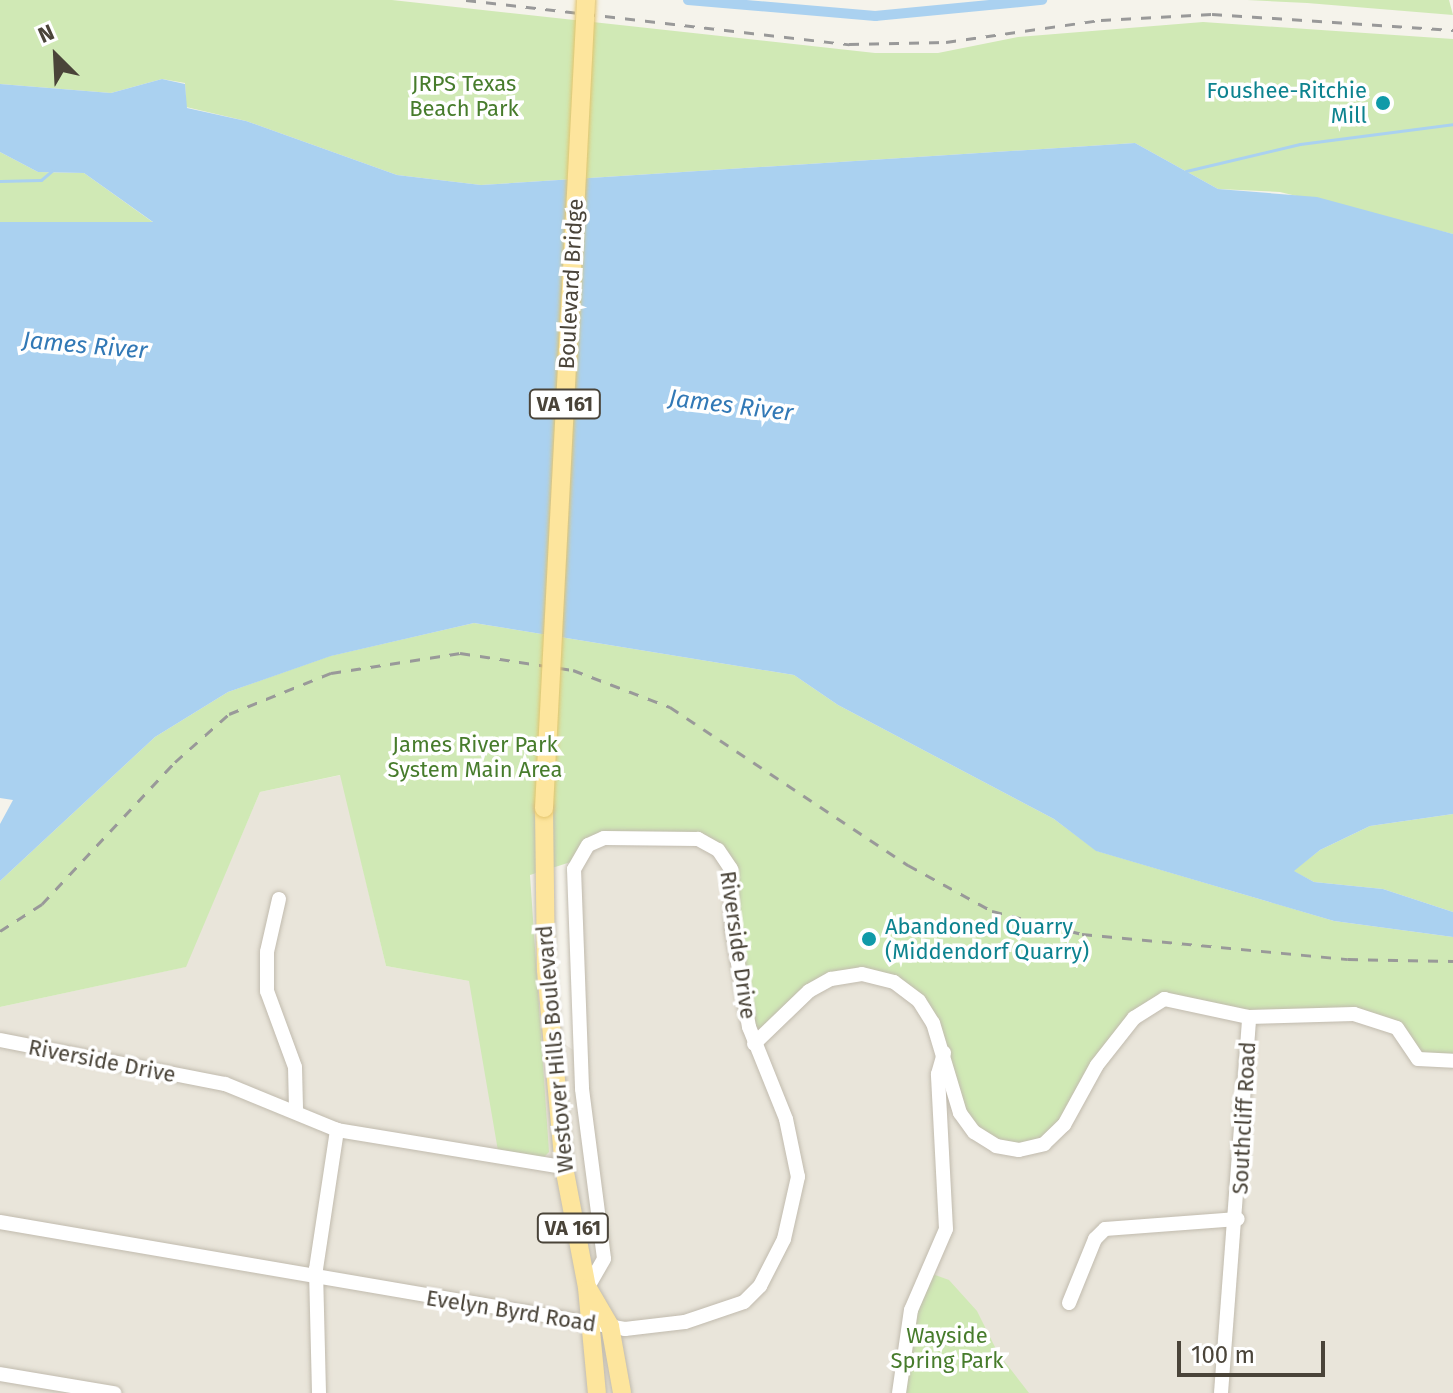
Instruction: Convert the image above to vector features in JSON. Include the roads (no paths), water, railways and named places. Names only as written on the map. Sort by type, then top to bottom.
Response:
[{"type":"main road","name":"Boulevard Bridge","points":[[544,808],[586,0]]},
{"type":"main road","name":"Westover Hills Boulevard","points":[[544,808],[546,970],[564,1167],[587,1288],[587,1325],[597,1393]]},
{"type":"main road","name":"Westover Hills Boulevard","points":[[587,1288],[610,1326],[622,1393]]},
{"type":"street","name":"Riverside Drive","points":[[577,860],[595,841],[614,837],[698,839],[723,855],[732,876],[732,929],[754,1044]]},
{"type":"street","name":"Westover Hills Boulevard","points":[[577,860],[574,977],[587,1136],[604,1259],[587,1288]]},
{"type":"street","points":[[279,899],[267,952],[267,991],[295,1067],[296,1109]]},
{"type":"street","name":"Riverside Drive","points":[[754,1044],[809,991],[831,979],[862,974],[908,990],[926,1011],[944,1053],[960,1113],[974,1132],[996,1146],[1019,1150],[1044,1144],[1064,1125],[1097,1065],[1150,1005],[1174,999],[1249,1017],[1354,1014],[1397,1028],[1418,1059],[1453,1061]]},
{"type":"street","name":"Southcliff Road","points":[[1221,1393],[1238,1219],[1249,1017]]},
{"type":"street","name":"Riverside Drive","points":[[0,1040],[225,1084],[296,1109],[337,1130],[564,1167]]},
{"type":"street","name":"Evelyn Byrd Road","points":[[0,1222],[587,1325],[658,1327],[744,1302],[760,1286],[784,1239],[798,1177],[796,1156],[786,1119],[754,1044]]},
{"type":"street","points":[[899,1393],[911,1310],[946,1229],[938,1074],[944,1053]]},
{"type":"street","points":[[319,1393],[316,1278],[337,1130]]},
{"type":"street","name":"Southcliff Road","points":[[1069,1303],[1095,1239],[1105,1229],[1238,1219]]},
{"type":"street","points":[[0,1374],[85,1391],[114,1393]]},
{"type":"water","name":"James River","points":[[162,79],[185,84],[187,108],[246,121],[397,175],[481,185],[1135,143],[1218,189],[1317,197],[1453,234],[1453,814],[1370,826],[1320,850],[1294,871],[1314,882],[1383,889],[1453,912],[1453,937],[1334,921],[1096,851],[1054,819],[838,705],[794,675],[474,623],[331,656],[228,692],[155,737],[0,881],[0,824],[13,800],[0,798],[0,222],[153,222],[84,173],[38,172],[0,152],[0,84],[111,93]]},
{"type":"waterway","points":[[688,0],[875,16],[1042,0]]},
{"type":"waterway","points":[[1186,171],[1300,144],[1453,124]]},
{"type":"waterway","points":[[0,181],[41,180],[53,170]]},
{"type":"railway","points":[[466,0],[849,44],[946,42],[1101,20],[1212,14],[1453,30]]},
{"type":"railway","points":[[0,931],[42,904],[175,762],[229,714],[331,673],[460,653],[573,670],[670,707],[908,865],[992,911],[1082,934],[1348,959],[1453,961]]},
{"type":"place","name":"Foushee-Ritchie Mill","points":[[1383,103]]},
{"type":"place","name":"Abandoned Quarry (Middendorf Quarry)","points":[[869,939]]},
{"type":"park label","name":"JRPS Texas Beach Park","points":[[464,96]]},
{"type":"park label","name":"James River Park System Main Area","points":[[475,756]]},
{"type":"park label","name":"Wayside Spring Park","points":[[947,1348]]}]
